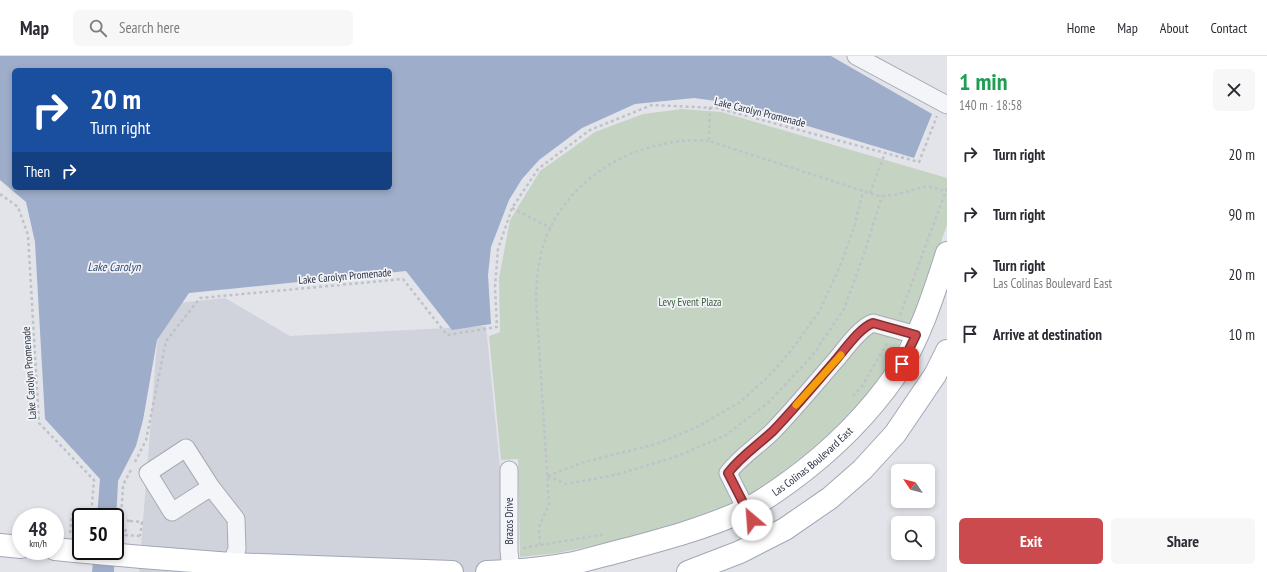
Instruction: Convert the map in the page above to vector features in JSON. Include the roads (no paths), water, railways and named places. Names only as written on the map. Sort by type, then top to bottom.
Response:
[{"type":"main road","name":"Las Colinas Boulevard East","points":[[487,572],[511,572],[575,562],[639,546],[700,528],[746,510],[774,493],[814,464],[844,436],[878,398],[907,355],[927,312],[947,253]]},
{"type":"main road","points":[[688,572],[740,552],[785,530],[830,498],[862,470],[895,434],[935,375],[947,350],[916,335]]},
{"type":"main road","points":[[746,510],[763,541]]},
{"type":"main road","points":[[0,545],[12,546]]},
{"type":"main road","points":[[67,546],[140,546],[231,568],[452,572]]},
{"type":"street","points":[[856,56],[943,109]]},
{"type":"street","points":[[746,510],[728,473],[734,465],[771,432],[816,384],[859,334],[868,325],[873,323],[916,335]]},
{"type":"street","name":"Brazos Drive","points":[[509,470],[509,550],[511,572]]},
{"type":"street","points":[[211,487],[236,518],[236,549],[231,568]]},
{"type":"water","name":"Lake Carolyn","points":[[0,56],[831,56],[932,114],[914,158],[731,103],[694,98],[635,104],[582,128],[539,160],[522,179],[509,200],[491,247],[488,275],[491,324],[452,330],[406,271],[189,293],[157,340],[143,420],[136,446],[118,481],[117,508],[98,508],[100,479],[45,419],[35,242],[26,202],[0,180]]},
{"type":"water","points":[[93,560],[115,560],[114,572],[92,572]]},
{"type":"park label","name":"Levy Event Plaza","points":[[690,302]]}]
